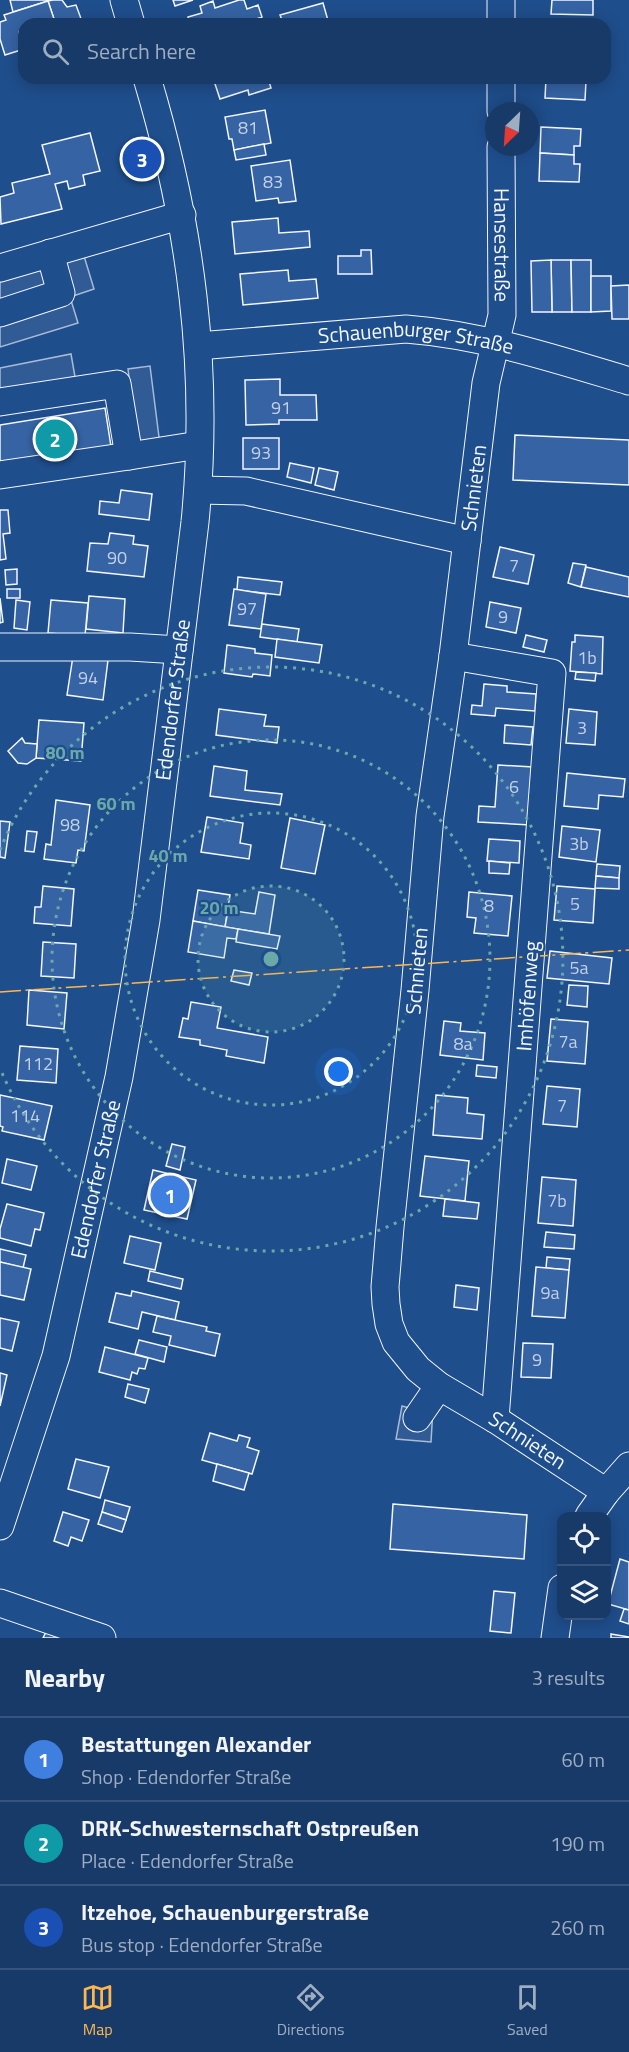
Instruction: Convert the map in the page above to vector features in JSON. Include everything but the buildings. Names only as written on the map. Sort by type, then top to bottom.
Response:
[{"type":"street","points":[[124,0],[129,18]]},
{"type":"street","points":[[501,0],[501,18]]},
{"type":"street","name":"Edendorfer Straße","points":[[0,1526],[56,1356],[119,1077],[146,920],[198,490],[198,346],[194,296],[182,215],[149,84]]},
{"type":"street","points":[[501,84],[501,102]]},
{"type":"street","name":"Hansestraße","points":[[496,342],[502,315],[501,156]]},
{"type":"street","points":[[0,268],[182,215]]},
{"type":"street","points":[[0,314],[61,293],[50,254]]},
{"type":"street","name":"Schauenburger Straße","points":[[198,346],[406,329],[496,342],[629,381]]},
{"type":"street","name":"Schnieten","points":[[496,342],[486,383],[453,656],[430,816],[416,990],[385,1287],[389,1324],[396,1342],[413,1364],[439,1386],[495,1419],[606,1492]]},
{"type":"street","points":[[0,402],[117,384],[129,456]]},
{"type":"street","points":[[0,475],[199,445]]},
{"type":"street","points":[[198,490],[246,491],[467,541]]},
{"type":"street","points":[[0,647],[130,647],[179,650]]},
{"type":"street","name":"Imhöfenweg","points":[[453,656],[552,673],[495,1419]]},
{"type":"street","points":[[417,1418],[439,1386]]},
{"type":"street","points":[[592,1512],[629,1466]]},
{"type":"street","points":[[0,1604],[102,1638]]},
{"type":"street","points":[[555,1638],[557,1620]]},
{"type":"shaded area","points":[[84,256],[94,289],[70,297],[78,323],[0,347],[0,282]]},
{"type":"shaded area","points":[[71,354],[75,377],[0,391],[0,368]]},
{"type":"shaded area","points":[[150,366],[160,445],[138,447],[128,369]]},
{"type":"shaded area","points":[[402,1406],[413,1409],[433,1408],[431,1442],[396,1439]]},
{"type":"power","points":[[0,992],[629,950]]},
{"type":"place","name":"Itzehoe, Schauenburgerstraße","points":[[142,159]]},
{"type":"place","name":"DRK-Schwesternschaft Ostpreußen","points":[[55,439]]},
{"type":"place","name":"Bestattungen Alexander","points":[[170,1195]]}]
